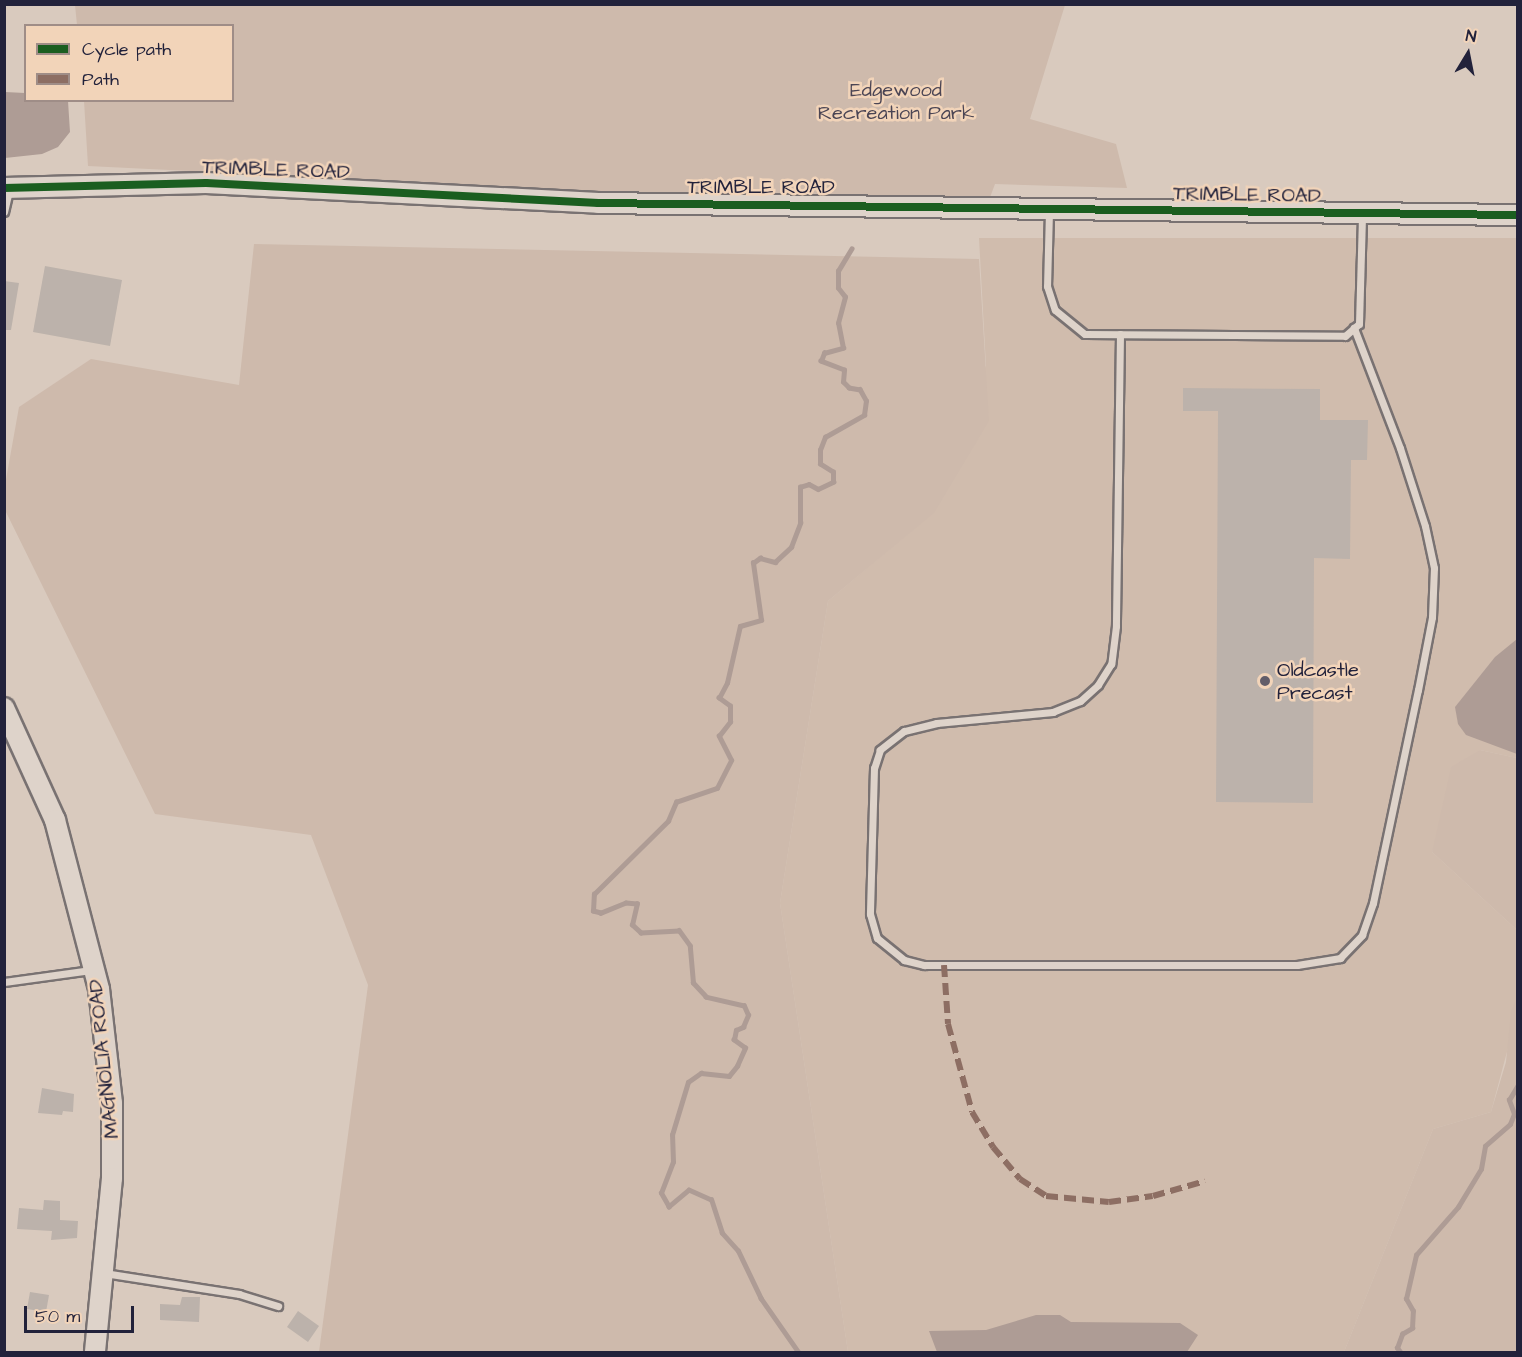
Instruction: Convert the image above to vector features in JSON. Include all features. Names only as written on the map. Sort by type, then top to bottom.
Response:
[{"type":"street","name":"TRIMBLE ROAD","points":[[7,188],[206,183],[598,203],[1518,215]]},
{"type":"street","name":"MAGNOLIA ROAD","points":[[4,708],[55,820],[95,969],[106,1035],[112,1122],[112,1178],[94,1353]]},
{"type":"lane","points":[[4,212],[7,188]]},
{"type":"lane","points":[[1050,208],[1047,286],[1054,310],[1085,334],[1344,336],[1359,324],[1362,214]]},
{"type":"lane","points":[[1120,334],[1116,626],[1111,664],[1098,685],[1080,701],[1053,712],[937,723],[904,731],[880,750],[874,768],[870,914],[877,938],[904,960],[924,965],[1297,965],[1326,963],[1340,958],[1362,935],[1373,903],[1418,690],[1432,617],[1434,568],[1425,526],[1400,448],[1354,328]]},
{"type":"lane","points":[[4,981],[95,969]]},
{"type":"lane","points":[[104,1273],[239,1294],[278,1306]]},
{"type":"shaded area","points":[[5,92],[24,93],[24,102],[68,102],[70,132],[58,147],[42,154],[5,158]]},
{"type":"shaded area","points":[[979,238],[1517,238],[1517,758],[1480,750],[1432,852],[1517,930],[1517,1014],[1491,1112],[1433,1129],[1344,1352],[848,1352],[780,903],[828,601],[909,533],[986,366]]},
{"type":"shaded area","points":[[1517,639],[1517,754],[1466,735],[1458,724],[1455,707],[1495,657]]},
{"type":"shaded area","points":[[1036,1315],[1060,1315],[1071,1322],[1180,1323],[1198,1335],[1187,1352],[937,1352],[929,1331],[986,1330]]},
{"type":"green space","name":"Edgewood Recreation Park","points":[[75,5],[1065,5],[1030,119],[1116,144],[1127,188],[995,184],[989,200],[633,193],[88,166],[84,102],[234,102],[234,24],[77,24]]},
{"type":"green space","points":[[254,244],[979,259],[989,421],[934,513],[828,601],[780,903],[848,1352],[319,1352],[368,985],[311,835],[155,814],[5,510],[5,485],[19,407],[91,359],[239,385]]},
{"type":"green space","points":[[1480,750],[1517,758],[1517,930],[1432,852],[1451,767]]},
{"type":"green space","points":[[1517,997],[1517,1352],[1344,1352],[1433,1129],[1491,1112],[1506,1062],[1511,1011]]},
{"type":"building","points":[[45,266],[122,280],[110,346],[33,332]]},
{"type":"building","points":[[4,281],[19,283],[11,330],[4,330]]},
{"type":"building","name":"Oldcastle Precast","points":[[1183,388],[1320,389],[1320,420],[1368,420],[1367,460],[1351,460],[1350,559],[1314,558],[1313,803],[1216,802],[1218,411],[1183,411]]},
{"type":"building","points":[[42,1088],[74,1094],[73,1112],[63,1111],[62,1115],[38,1113]]},
{"type":"building","points":[[44,1200],[60,1201],[60,1220],[78,1221],[77,1238],[51,1240],[52,1231],[17,1229],[19,1208],[43,1210]]},
{"type":"building","points":[[30,1292],[49,1295],[46,1312],[27,1309]]},
{"type":"building","points":[[182,1297],[200,1297],[199,1322],[160,1320],[160,1304],[180,1305]]},
{"type":"building","points":[[298,1311],[319,1326],[308,1342],[287,1327]]},
{"type":"waterway","points":[[798,1352],[761,1299],[738,1251],[722,1233],[711,1200],[689,1190],[669,1207],[661,1193],[673,1162],[672,1135],[688,1082],[701,1073],[729,1076],[737,1066],[745,1048],[734,1040],[736,1030],[743,1027],[748,1015],[744,1006],[706,997],[693,983],[690,946],[679,931],[641,933],[632,925],[637,904],[626,903],[601,913],[593,911],[594,894],[668,821],[676,802],[717,788],[731,760],[719,736],[730,722],[730,706],[719,698],[727,683],[740,626],[761,620],[753,563],[760,558],[775,562],[791,547],[800,523],[800,487],[809,484],[818,489],[833,482],[833,472],[820,464],[820,450],[825,437],[864,415],[866,401],[860,390],[849,388],[843,382],[844,370],[821,361],[824,353],[843,348],[838,323],[845,297],[838,288],[838,271],[851,249]]},
{"type":"waterway","points":[[1400,1352],[1397,1348],[1402,1334],[1412,1328],[1413,1311],[1406,1299],[1416,1255],[1458,1207],[1481,1169],[1485,1146],[1510,1124],[1514,1114],[1509,1100],[1518,1085]]},
{"type":"marked path","points":[[944,965],[948,1024],[972,1112],[993,1147],[1020,1179],[1046,1196],[1109,1202],[1153,1196],[1205,1181]]},
{"type":"cycle path","points":[[4,188],[206,183],[598,203],[1518,215]]},
{"type":"place","name":"Oldcastle Precast","points":[[1265,681]]}]
